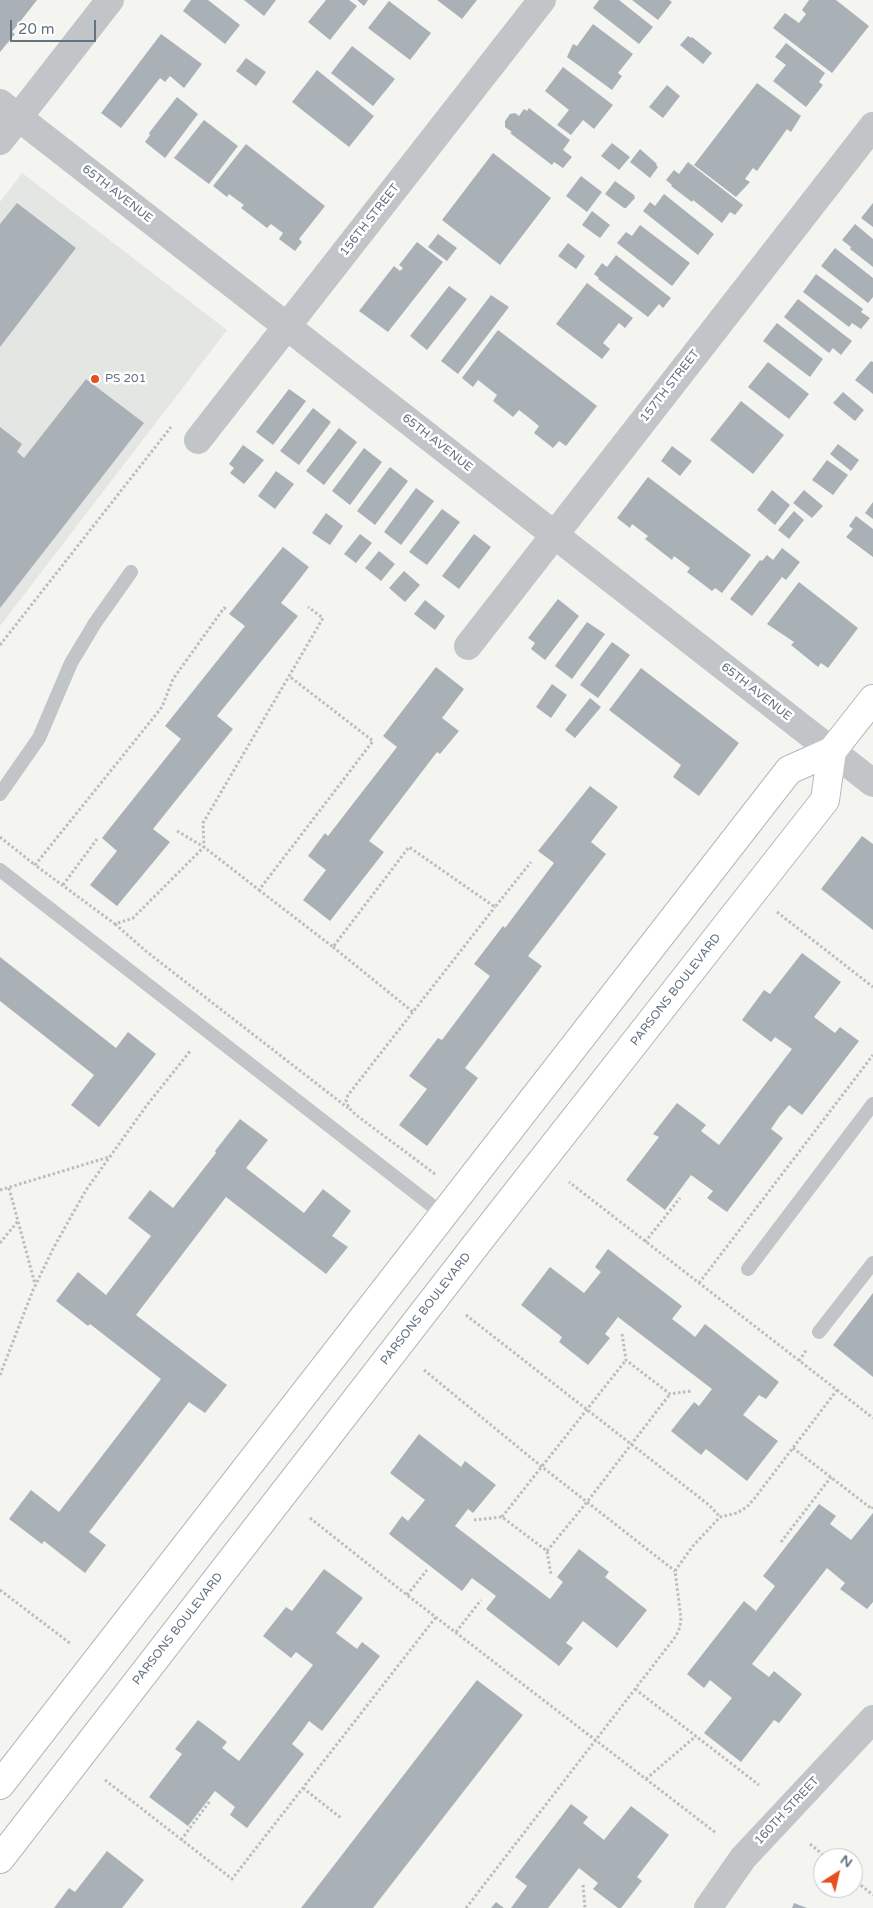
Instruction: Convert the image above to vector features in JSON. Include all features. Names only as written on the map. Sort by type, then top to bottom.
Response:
[{"type":"street","points":[[0,141],[9,110],[110,0]]},
{"type":"street","name":"156TH STREET","points":[[198,440],[542,0]]},
{"type":"street","name":"65TH AVENUE","points":[[9,110],[873,783]]},
{"type":"street","name":"157TH STREET","points":[[468,646],[873,126]]},
{"type":"street","points":[[0,1785],[789,770],[832,751],[873,699]]},
{"type":"street","name":"PARSONS BOULEVARD","points":[[0,1858],[488,1230],[826,800],[832,751]]},
{"type":"street","name":"160TH STREET","points":[[708,1908],[743,1858],[873,1719]]},
{"type":"lane","points":[[0,794],[39,738],[71,663],[95,623],[131,572]]},
{"type":"lane","points":[[0,870],[444,1215]]},
{"type":"lane","points":[[748,1269],[873,1104]]},
{"type":"lane","points":[[819,1332],[873,1264]]},
{"type":"path","points":[[0,645],[175,422]]},
{"type":"path","points":[[115,924],[134,918],[204,847],[204,823],[323,618],[308,607]]},
{"type":"path","points":[[35,864],[162,708],[173,679],[224,608],[226,609]]},
{"type":"path","points":[[259,890],[372,742],[289,676]]},
{"type":"path","points":[[177,830],[204,847],[414,1012]]},
{"type":"path","points":[[0,836],[349,1108],[356,1116],[435,1174]]},
{"type":"path","points":[[62,885],[97,839]]},
{"type":"path","points":[[333,947],[409,847],[495,908]]},
{"type":"path","points":[[349,1108],[346,1100],[348,1095],[531,862]]},
{"type":"path","points":[[777,912],[873,987]]},
{"type":"path","points":[[0,1375],[17,1327],[66,1223],[109,1157],[191,1050]]},
{"type":"path","points":[[699,1283],[873,1055]]},
{"type":"path","points":[[0,1190],[109,1157]]},
{"type":"path","points":[[569,1182],[873,1418]]},
{"type":"path","points":[[9,1188],[36,1285]]},
{"type":"path","points":[[645,1242],[680,1198]]},
{"type":"path","points":[[0,1243],[19,1220]]},
{"type":"path","points":[[466,1315],[585,1410],[709,1505],[720,1517]]},
{"type":"path","points":[[622,1334],[626,1360],[670,1394]]},
{"type":"path","points":[[502,1518],[626,1360]]},
{"type":"path","points":[[424,1370],[541,1466],[675,1571]]},
{"type":"path","points":[[466,1908],[676,1636],[680,1627],[675,1571],[692,1547],[720,1517],[737,1514],[747,1507],[837,1390]]},
{"type":"path","points":[[546,1551],[587,1502],[670,1394],[691,1391]]},
{"type":"path","points":[[793,1448],[872,1509],[873,1507]]},
{"type":"path","points":[[781,1542],[831,1477]]},
{"type":"path","points":[[310,1518],[716,1833]]},
{"type":"path","points":[[474,1520],[502,1518],[546,1551],[551,1575]]},
{"type":"path","points":[[407,1595],[426,1570]]},
{"type":"path","points":[[0,1590],[71,1644]]},
{"type":"path","points":[[456,1632],[481,1600]]},
{"type":"path","points":[[105,1780],[232,1880],[436,1617]]},
{"type":"path","points":[[635,1689],[760,1785]]},
{"type":"path","points":[[646,1779],[696,1736]]},
{"type":"path","points":[[304,1788],[341,1818]]},
{"type":"path","points":[[181,1840],[210,1801]]},
{"type":"path","points":[[810,1844],[815,1848]]},
{"type":"path","points":[[583,1885],[585,1908]]},
{"type":"shaded area","name":"PS 201","points":[[22,173],[227,330],[0,626],[0,202]]},
{"type":"building","points":[[0,0],[37,0],[12,32],[15,34],[0,52]]},
{"type":"building","points":[[191,0],[208,0],[240,25],[225,44],[183,11]]},
{"type":"building","points":[[244,0],[276,0],[264,16]]},
{"type":"building","points":[[326,0],[349,0],[357,6],[330,40],[308,22]]},
{"type":"building","points":[[357,0],[368,0],[364,6]]},
{"type":"building","points":[[437,0],[477,0],[462,19]]},
{"type":"building","points":[[599,0],[619,0],[653,27],[639,44],[593,8]]},
{"type":"building","points":[[632,0],[669,0],[672,2],[658,20]]},
{"type":"building","points":[[809,0],[836,0],[869,26],[832,73],[773,28],[785,13],[799,23],[806,14],[802,10]]},
{"type":"building","points":[[389,1],[431,33],[410,60],[368,28]]},
{"type":"building","points":[[593,24],[633,54],[618,73],[622,76],[612,90],[567,57],[573,44],[577,46]]},
{"type":"building","points":[[161,34],[202,64],[184,88],[170,76],[165,82],[160,78],[121,128],[101,113]]},
{"type":"building","points":[[688,36],[712,53],[703,64],[680,45]]},
{"type":"building","points":[[786,43],[825,73],[819,82],[823,85],[806,107],[773,81],[786,65],[775,57]]},
{"type":"building","points":[[352,46],[395,79],[373,106],[331,73]]},
{"type":"building","points":[[246,58],[266,72],[256,86],[236,71]]},
{"type":"building","points":[[563,67],[613,105],[594,129],[583,120],[571,135],[557,125],[569,110],[545,91]]},
{"type":"building","points":[[317,70],[374,116],[349,147],[292,102]]},
{"type":"building","points":[[757,83],[801,116],[791,132],[787,129],[757,171],[753,168],[745,179],[750,182],[736,197],[694,165]]},
{"type":"building","points":[[667,85],[680,96],[663,118],[649,107]]},
{"type":"building","points":[[177,97],[198,114],[165,158],[145,142],[150,135],[149,133]]},
{"type":"building","points":[[529,108],[570,140],[563,150],[572,157],[563,168],[554,162],[552,165],[510,133],[512,132],[505,127],[505,121],[510,114],[515,113],[519,116],[524,109],[527,111]]},
{"type":"building","points":[[204,120],[238,146],[209,184],[174,158]]},
{"type":"building","points":[[612,143],[630,157],[619,170],[601,156]]},
{"type":"building","points":[[246,144],[325,206],[299,239],[302,242],[295,251],[279,239],[283,233],[271,224],[267,228],[241,208],[244,205],[229,194],[227,197],[213,186]]},
{"type":"building","points":[[640,149],[657,164],[658,167],[650,178],[630,162]]},
{"type":"building","points":[[493,153],[551,198],[500,265],[442,220]]},
{"type":"building","points":[[688,162],[743,205],[735,215],[730,212],[722,223],[693,200],[692,202],[671,186],[666,180],[674,170],[679,174]]},
{"type":"building","points":[[581,176],[602,192],[587,212],[566,196]]},
{"type":"building","points":[[615,181],[634,195],[635,198],[626,208],[605,194]]},
{"type":"building","points":[[664,194],[714,234],[698,255],[643,211],[650,202],[655,206]]},
{"type":"building","points":[[17,203],[76,248],[0,347],[0,224]]},
{"type":"building","points":[[873,203],[873,227],[861,218]]},
{"type":"building","points":[[592,211],[610,225],[600,238],[582,225]]},
{"type":"building","points":[[855,224],[873,239],[873,267],[850,249],[851,247],[842,240]]},
{"type":"building","points":[[640,225],[690,263],[672,286],[617,243],[626,232],[632,236]]},
{"type":"building","points":[[438,234],[457,248],[447,261],[428,247]]},
{"type":"building","points":[[417,242],[443,262],[388,332],[359,311],[394,266],[400,271],[403,268],[399,265]]},
{"type":"building","points":[[568,243],[585,256],[576,269],[558,256]]},
{"type":"building","points":[[835,248],[873,278],[873,297],[868,303],[821,266]]},
{"type":"building","points":[[616,255],[671,298],[663,308],[659,304],[648,317],[598,279],[594,274],[602,263],[607,267]]},
{"type":"building","points":[[816,274],[863,309],[861,312],[870,318],[861,329],[852,323],[849,327],[803,292]]},
{"type":"building","points":[[587,283],[633,318],[625,328],[619,323],[603,343],[610,349],[602,359],[556,324]]},
{"type":"building","points":[[449,286],[467,299],[427,350],[410,336]]},
{"type":"building","points":[[491,295],[509,307],[458,374],[441,361]]},
{"type":"building","points":[[798,299],[852,341],[841,355],[833,348],[829,353],[784,317]]},
{"type":"building","points":[[777,323],[823,359],[810,377],[763,341]]},
{"type":"building","points":[[498,330],[597,406],[566,446],[559,441],[553,448],[534,433],[539,426],[519,410],[513,417],[493,401],[497,395],[478,380],[473,387],[462,378]]},
{"type":"building","points":[[871,361],[873,362],[873,394],[855,380]]},
{"type":"building","points":[[768,362],[809,394],[789,419],[748,387]]},
{"type":"building","points":[[86,379],[144,423],[0,608],[0,427],[22,444],[17,452],[24,458]]},
{"type":"building","points":[[289,389],[306,401],[273,445],[256,432]]},
{"type":"building","points":[[843,392],[864,410],[855,421],[833,403]]},
{"type":"building","points":[[741,401],[784,435],[753,474],[710,440]]},
{"type":"building","points":[[313,408],[331,422],[299,465],[280,451]]},
{"type":"building","points":[[339,428],[357,442],[324,485],[306,471]]},
{"type":"building","points":[[838,444],[859,460],[851,471],[830,454]]},
{"type":"building","points":[[243,445],[264,460],[244,484],[230,473],[234,468],[229,464]]},
{"type":"building","points":[[672,446],[692,461],[680,476],[661,461]]},
{"type":"building","points":[[364,448],[382,462],[350,505],[332,491]]},
{"type":"building","points":[[827,460],[848,475],[833,495],[812,480]]},
{"type":"building","points":[[390,467],[408,481],[375,525],[357,511]]},
{"type":"building","points":[[276,471],[294,484],[275,509],[258,496]]},
{"type":"building","points":[[648,477],[751,555],[722,593],[715,588],[712,591],[687,572],[690,568],[674,556],[672,560],[645,539],[648,536],[632,524],[630,528],[617,518]]},
{"type":"building","points":[[416,488],[434,501],[401,545],[384,532]]},
{"type":"building","points":[[772,490],[790,505],[775,525],[757,510]]},
{"type":"building","points":[[804,490],[823,506],[812,518],[793,503]]},
{"type":"building","points":[[873,502],[873,519],[865,513]]},
{"type":"building","points":[[442,509],[460,522],[427,565],[409,552]]},
{"type":"building","points":[[794,511],[804,520],[789,539],[778,530]]},
{"type":"building","points":[[326,513],[343,526],[330,545],[312,533]]},
{"type":"building","points":[[856,516],[873,529],[873,557],[846,537],[853,529],[849,526]]},
{"type":"building","points":[[360,534],[372,543],[356,563],[344,554]]},
{"type":"building","points":[[474,534],[491,547],[459,589],[442,576]]},
{"type":"building","points":[[283,547],[309,567],[281,603],[298,616],[217,716],[233,729],[153,829],[170,842],[117,906],[90,885],[117,851],[102,838],[181,739],[165,726],[245,626],[229,614]]},
{"type":"building","points":[[782,548],[800,562],[786,580],[782,577],[752,616],[730,599],[760,560],[762,561],[767,555],[773,560]]},
{"type":"building","points":[[379,551],[395,564],[381,581],[365,568]]},
{"type":"building","points":[[404,571],[420,585],[405,602],[389,588]]},
{"type":"building","points":[[799,582],[858,628],[828,668],[821,663],[818,667],[791,645],[794,642],[767,624]]},
{"type":"building","points":[[558,599],[579,616],[545,660],[531,649],[535,643],[528,638]]},
{"type":"building","points":[[425,600],[445,616],[435,630],[414,614]]},
{"type":"building","points":[[587,622],[605,634],[572,679],[555,666]]},
{"type":"building","points":[[612,642],[630,655],[598,698],[580,685]]},
{"type":"building","points":[[436,667],[464,689],[442,718],[459,731],[440,754],[437,752],[369,841],[384,852],[330,921],[303,900],[326,870],[308,856],[325,833],[328,836],[397,747],[383,736]]},
{"type":"building","points":[[641,668],[739,743],[699,796],[673,777],[681,765],[609,710]]},
{"type":"building","points":[[552,684],[567,695],[551,718],[536,707]]},
{"type":"building","points":[[590,698],[601,707],[575,738],[565,730]]},
{"type":"building","points":[[590,786],[618,807],[591,842],[606,854],[528,956],[542,966],[465,1068],[478,1078],[427,1146],[399,1125],[427,1089],[409,1076],[438,1038],[442,1040],[490,976],[474,964],[503,926],[505,928],[554,863],[538,851]]},
{"type":"building","points":[[862,836],[873,844],[873,930],[821,889]]},
{"type":"building","points":[[802,953],[841,982],[814,1017],[835,1033],[840,1027],[859,1041],[802,1115],[789,1105],[779,1117],[771,1129],[783,1138],[727,1212],[707,1198],[713,1191],[691,1175],[665,1210],[626,1180],[659,1137],[653,1134],[677,1103],[706,1125],[701,1131],[719,1145],[792,1049],[775,1037],[771,1042],[742,1020],[764,990],[770,994]]},
{"type":"building","points":[[0,957],[116,1048],[128,1032],[156,1054],[99,1127],[71,1105],[94,1075],[0,1001]]},
{"type":"building","points":[[240,1119],[268,1140],[246,1168],[304,1213],[323,1189],[351,1211],[332,1236],[348,1247],[326,1274],[226,1197],[136,1315],[227,1385],[205,1413],[189,1402],[89,1532],[106,1545],[85,1573],[44,1541],[42,1544],[9,1519],[31,1490],[59,1512],[161,1379],[90,1324],[88,1326],[56,1301],[78,1272],[106,1295],[151,1236],[128,1218],[150,1190],[173,1208]]},
{"type":"building","points":[[608,1249],[682,1306],[672,1319],[695,1337],[705,1324],[779,1382],[766,1399],[759,1395],[743,1415],[778,1441],[747,1481],[706,1449],[701,1455],[671,1431],[694,1402],[699,1406],[712,1389],[618,1317],[605,1334],[610,1338],[588,1365],[559,1342],[562,1337],[521,1305],[550,1267],[584,1293],[601,1272],[595,1267]]},
{"type":"building","points":[[873,1293],[873,1377],[833,1345]]},
{"type":"building","points":[[419,1434],[461,1467],[465,1461],[496,1485],[473,1513],[468,1509],[455,1526],[550,1599],[563,1582],[557,1577],[579,1549],[609,1572],[605,1577],[647,1610],[617,1648],[583,1621],[566,1643],[573,1648],[559,1666],[486,1609],[496,1596],[472,1578],[462,1591],[389,1534],[402,1516],[408,1521],[425,1500],[390,1473]]},
{"type":"building","points":[[819,1504],[836,1516],[830,1524],[851,1540],[873,1513],[873,1602],[867,1609],[840,1589],[845,1583],[827,1568],[752,1664],[769,1677],[774,1671],[802,1694],[779,1723],[774,1720],[741,1762],[704,1733],[732,1698],[710,1680],[704,1688],[687,1674],[744,1601],[756,1611],[775,1586],[763,1576]]},
{"type":"building","points":[[324,1569],[363,1598],[336,1633],[357,1649],[362,1642],[380,1656],[322,1731],[309,1721],[292,1744],[304,1754],[247,1828],[230,1815],[235,1807],[215,1791],[188,1826],[149,1797],[182,1754],[175,1749],[198,1720],[227,1742],[222,1748],[239,1761],[313,1665],[296,1652],[291,1658],[263,1636],[286,1607],[292,1611]]},
{"type":"building","points":[[477,1680],[523,1715],[373,1908],[301,1908]]},
{"type":"building","points":[[571,1804],[588,1817],[583,1823],[604,1840],[631,1806],[669,1835],[637,1877],[642,1881],[621,1908],[618,1908],[593,1889],[598,1883],[579,1868],[548,1908],[511,1908],[527,1886],[515,1877]]},
{"type":"building","points":[[107,1851],[144,1880],[122,1908],[54,1908],[69,1888],[75,1892]]},
{"type":"building","points":[[496,1902],[504,1908],[491,1908]]},
{"type":"building","points":[[794,1903],[807,1908],[792,1908]]},
{"type":"place","name":"PS 201","points":[[95,379]]}]
